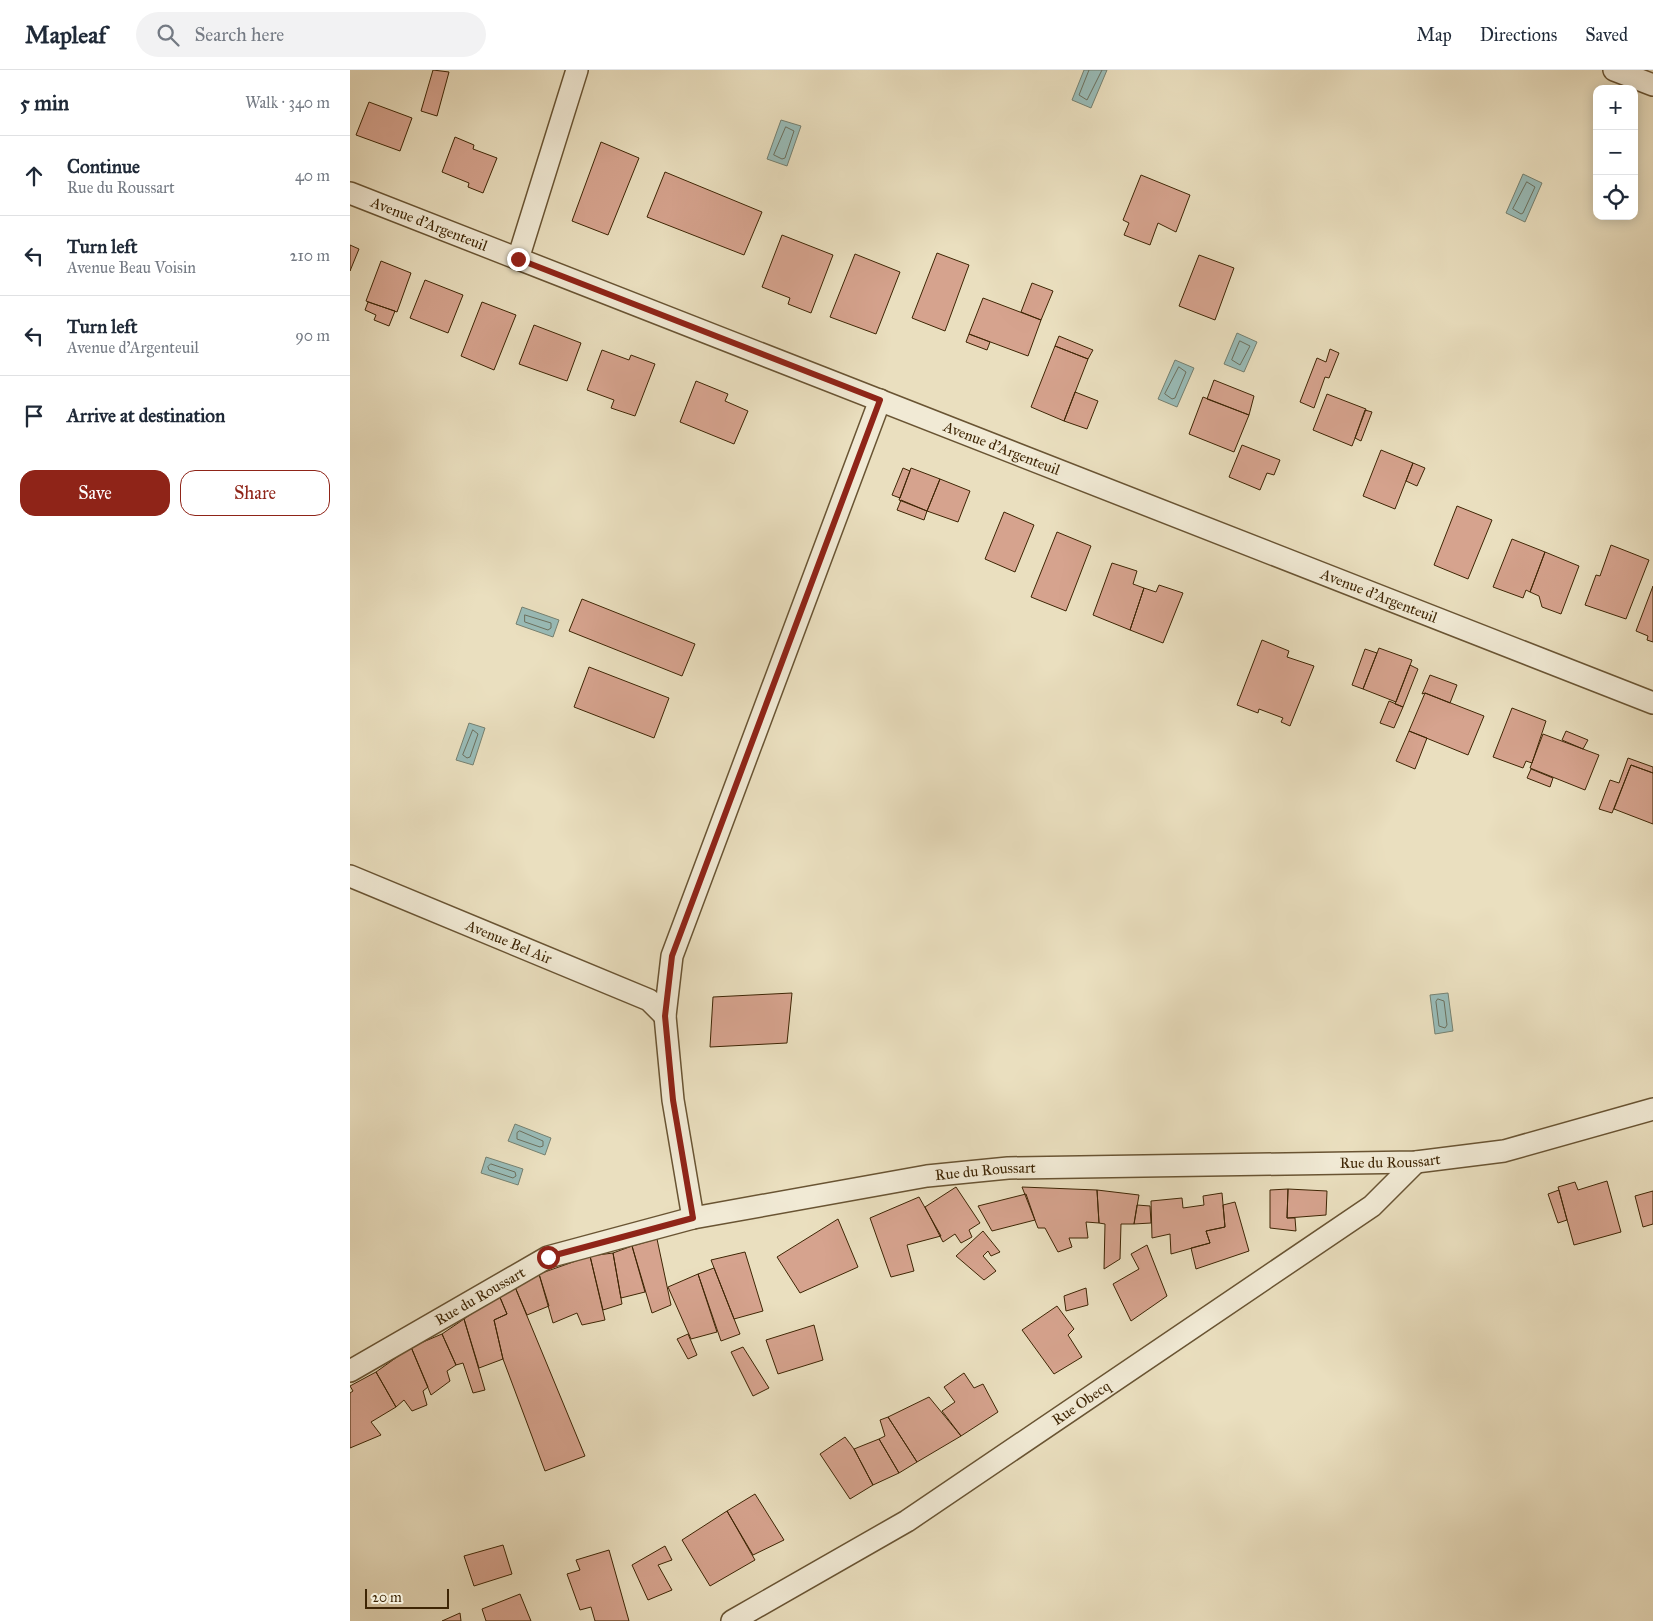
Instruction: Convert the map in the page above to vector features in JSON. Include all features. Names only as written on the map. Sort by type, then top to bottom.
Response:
[{"type":"street","points":[[518,259],[577,70]]},
{"type":"street","points":[[1614,70],[1653,85]]},
{"type":"street","name":"Avenue d'Argenteuil","points":[[350,193],[1653,703]]},
{"type":"street","points":[[693,1218],[673,1100],[665,1016],[672,956],[880,400]]},
{"type":"street","name":"Avenue Bel Air","points":[[350,876],[649,1000],[665,1016]]},
{"type":"street","name":"Rue du Roussart","points":[[350,1371],[548,1257],[693,1218],[927,1176],[1008,1168],[1416,1162],[1504,1151],[1653,1109]]},
{"type":"street","name":"Rue Obecq","points":[[732,1621],[907,1521],[954,1490],[1372,1206],[1416,1162]]},
{"type":"water","points":[[1084,70],[1107,70],[1091,108],[1072,100]]},
{"type":"water","points":[[781,120],[801,126],[787,166],[767,159]]},
{"type":"water","points":[[1523,174],[1542,183],[1525,222],[1506,213]]},
{"type":"water","points":[[1237,333],[1257,342],[1244,372],[1224,364]]},
{"type":"water","points":[[1175,360],[1194,368],[1177,407],[1158,399]]},
{"type":"water","points":[[522,607],[559,620],[553,637],[516,624]]},
{"type":"water","points":[[469,723],[485,728],[473,765],[456,760]]},
{"type":"water","points":[[1448,993],[1453,1031],[1435,1034],[1430,995]]},
{"type":"water","points":[[515,1124],[551,1138],[545,1155],[508,1141]]},
{"type":"water","points":[[486,1157],[523,1169],[518,1185],[481,1173]]},
{"type":"building","points":[[433,70],[449,72],[437,116],[421,111]]},
{"type":"building","points":[[369,102],[412,118],[400,151],[356,135]]},
{"type":"building","points":[[455,137],[474,145],[473,149],[497,158],[483,193],[468,187],[469,183],[442,172]]},
{"type":"building","points":[[601,142],[639,158],[608,235],[572,221]]},
{"type":"building","points":[[665,172],[762,212],[744,255],[647,217]]},
{"type":"building","points":[[1141,175],[1190,195],[1176,232],[1158,223],[1150,245],[1124,235],[1129,223],[1123,220]]},
{"type":"building","points":[[782,235],[833,255],[811,313],[788,304],[790,298],[762,287]]},
{"type":"building","points":[[350,245],[359,249],[350,271]]},
{"type":"building","points":[[937,253],[969,265],[945,331],[912,318]]},
{"type":"building","points":[[855,254],[900,272],[876,334],[830,317]]},
{"type":"building","points":[[1199,255],[1234,268],[1215,320],[1179,306]]},
{"type":"building","points":[[381,261],[411,273],[397,312],[366,301]]},
{"type":"building","points":[[425,280],[463,295],[448,333],[410,318]]},
{"type":"building","points":[[1032,283],[1053,291],[1041,320],[1021,312]]},
{"type":"building","points":[[983,298],[1041,320],[1028,356],[969,334]]},
{"type":"building","points":[[368,302],[395,311],[389,326],[374,320],[376,315],[365,310]]},
{"type":"building","points":[[482,302],[516,315],[494,370],[461,356]]},
{"type":"building","points":[[534,325],[581,343],[567,381],[519,364]]},
{"type":"building","points":[[969,334],[990,342],[987,350],[966,342]]},
{"type":"building","points":[[1059,336],[1093,350],[1088,359],[1055,346]]},
{"type":"building","points":[[1055,346],[1088,359],[1064,421],[1031,407]]},
{"type":"building","points":[[1330,349],[1339,353],[1329,378],[1325,377],[1314,408],[1300,402],[1317,358],[1326,362]]},
{"type":"building","points":[[602,350],[629,360],[631,355],[655,364],[635,416],[611,408],[614,400],[587,390]]},
{"type":"building","points":[[1214,380],[1254,396],[1249,415],[1207,399]]},
{"type":"building","points":[[696,381],[728,394],[725,401],[748,411],[734,444],[680,422]]},
{"type":"building","points":[[1075,392],[1098,401],[1087,429],[1064,421]]},
{"type":"building","points":[[1327,394],[1366,409],[1352,446],[1313,430]]},
{"type":"building","points":[[1203,397],[1249,415],[1234,452],[1189,434]]},
{"type":"building","points":[[1365,410],[1372,412],[1361,441],[1355,438]]},
{"type":"building","points":[[1242,445],[1280,460],[1274,475],[1267,473],[1260,490],[1229,477]]},
{"type":"building","points":[[1381,450],[1413,463],[1395,509],[1363,496]]},
{"type":"building","points":[[1413,463],[1425,468],[1417,486],[1406,481]]},
{"type":"building","points":[[903,468],[910,471],[900,498],[892,495]]},
{"type":"building","points":[[911,468],[940,479],[927,511],[899,500]]},
{"type":"building","points":[[940,479],[970,491],[958,522],[927,511]]},
{"type":"building","points":[[901,500],[927,511],[924,520],[897,510]]},
{"type":"building","points":[[1457,506],[1492,520],[1468,579],[1434,565]]},
{"type":"building","points":[[1004,512],[1034,525],[1015,572],[985,559]]},
{"type":"building","points":[[1057,532],[1091,546],[1066,611],[1031,597]]},
{"type":"building","points":[[1512,539],[1545,552],[1530,592],[1526,590],[1523,598],[1493,587]]},
{"type":"building","points":[[1611,545],[1649,560],[1626,619],[1585,605],[1596,575],[1600,576]]},
{"type":"building","points":[[1545,552],[1579,566],[1561,614],[1542,607],[1539,596],[1530,592]]},
{"type":"building","points":[[1112,563],[1137,571],[1133,584],[1144,588],[1130,630],[1093,615]]},
{"type":"building","points":[[1159,585],[1183,593],[1163,643],[1130,630],[1144,588],[1156,592]]},
{"type":"building","points":[[1653,586],[1653,642],[1647,640],[1648,636],[1636,631]]},
{"type":"building","points":[[582,599],[695,644],[682,676],[569,631]]},
{"type":"building","points":[[1262,640],[1289,651],[1287,657],[1314,666],[1290,726],[1281,722],[1283,718],[1259,709],[1258,713],[1237,705]]},
{"type":"building","points":[[1379,648],[1412,660],[1396,702],[1363,689]]},
{"type":"building","points":[[1365,649],[1377,653],[1363,689],[1352,685]]},
{"type":"building","points":[[1410,665],[1418,669],[1403,707],[1395,704]]},
{"type":"building","points":[[589,667],[669,698],[654,738],[574,707]]},
{"type":"building","points":[[1430,675],[1457,685],[1450,703],[1425,693],[1422,694]]},
{"type":"building","points":[[1425,693],[1484,716],[1468,755],[1409,731]]},
{"type":"building","points":[[1389,701],[1403,707],[1394,728],[1380,723]]},
{"type":"building","points":[[1512,708],[1546,721],[1532,763],[1526,761],[1523,768],[1493,757]]},
{"type":"building","points":[[1409,731],[1427,738],[1415,769],[1396,761]]},
{"type":"building","points":[[1566,731],[1588,740],[1583,749],[1562,740]]},
{"type":"building","points":[[1543,734],[1599,755],[1585,790],[1530,768]]},
{"type":"building","points":[[1628,758],[1653,767],[1653,773],[1631,765],[1612,813],[1599,809],[1610,780],[1619,783]]},
{"type":"building","points":[[1631,765],[1653,773],[1653,824],[1614,809]]},
{"type":"building","points":[[1531,769],[1553,778],[1550,787],[1527,778]]},
{"type":"building","points":[[792,993],[787,1043],[710,1047],[713,997]]},
{"type":"building","points":[[1607,1181],[1621,1232],[1574,1245],[1558,1187],[1575,1182],[1578,1190]]},
{"type":"building","points":[[956,1187],[980,1223],[969,1230],[972,1237],[961,1243],[955,1234],[943,1242],[925,1207]]},
{"type":"building","points":[[1022,1187],[1097,1190],[1099,1223],[1086,1222],[1088,1238],[1069,1238],[1072,1247],[1058,1252],[1045,1228],[1038,1228]]},
{"type":"building","points":[[1288,1189],[1287,1218],[1295,1218],[1296,1231],[1270,1228],[1270,1190]]},
{"type":"building","points":[[1288,1189],[1327,1191],[1326,1215],[1287,1218]]},
{"type":"building","points":[[1097,1190],[1139,1195],[1134,1224],[1121,1224],[1120,1259],[1104,1269],[1105,1224],[1099,1223]]},
{"type":"building","points":[[1559,1190],[1567,1220],[1558,1223],[1548,1194]]},
{"type":"building","points":[[1653,1191],[1653,1224],[1643,1227],[1635,1196]]},
{"type":"building","points":[[1222,1193],[1225,1227],[1206,1231],[1210,1243],[1171,1254],[1170,1234],[1152,1238],[1151,1201],[1182,1198],[1183,1208],[1204,1205],[1203,1196]]},
{"type":"building","points":[[1026,1194],[1035,1220],[992,1231],[978,1206]]},
{"type":"building","points":[[919,1197],[941,1236],[907,1245],[914,1271],[891,1277],[870,1218]]},
{"type":"building","points":[[1235,1202],[1249,1251],[1196,1269],[1191,1248],[1210,1243],[1206,1231],[1225,1227],[1223,1205]]},
{"type":"building","points":[[1137,1205],[1150,1206],[1151,1223],[1134,1224]]},
{"type":"building","points":[[838,1219],[858,1267],[800,1293],[777,1257]]},
{"type":"building","points":[[983,1231],[1000,1252],[991,1256],[988,1251],[983,1256],[996,1271],[984,1280],[956,1256]]},
{"type":"building","points":[[657,1239],[671,1305],[652,1313],[632,1246]]},
{"type":"building","points":[[1147,1245],[1167,1296],[1131,1321],[1113,1284],[1139,1269],[1131,1254]]},
{"type":"building","points":[[632,1246],[645,1292],[621,1298],[613,1253]]},
{"type":"building","points":[[745,1252],[763,1311],[734,1319],[711,1260]]},
{"type":"building","points":[[613,1253],[622,1304],[603,1310],[590,1256]]},
{"type":"building","points":[[590,1256],[605,1320],[582,1325],[577,1313],[553,1323],[539,1274]]},
{"type":"building","points":[[714,1268],[740,1334],[721,1341],[698,1274]]},
{"type":"building","points":[[539,1274],[549,1306],[527,1315],[515,1287]]},
{"type":"building","points":[[698,1274],[717,1332],[691,1339],[668,1287]]},
{"type":"building","points":[[515,1287],[585,1456],[545,1471],[503,1359],[494,1320],[507,1314],[499,1295]]},
{"type":"building","points":[[1086,1288],[1088,1305],[1066,1311],[1064,1296]]},
{"type":"building","points":[[499,1295],[507,1314],[494,1320],[503,1359],[479,1368],[464,1319]]},
{"type":"building","points":[[1057,1306],[1074,1329],[1068,1335],[1082,1357],[1054,1374],[1022,1330]]},
{"type":"building","points":[[464,1319],[485,1390],[473,1393],[463,1363],[456,1365],[442,1334]]},
{"type":"building","points":[[814,1325],[823,1360],[778,1374],[766,1340]]},
{"type":"building","points":[[442,1334],[456,1365],[447,1371],[450,1381],[431,1395],[411,1347]]},
{"type":"building","points":[[688,1334],[697,1355],[688,1359],[677,1339]]},
{"type":"building","points":[[411,1347],[428,1387],[423,1391],[427,1405],[412,1411],[404,1400],[396,1407],[376,1372]]},
{"type":"building","points":[[743,1347],[769,1388],[753,1396],[731,1352]]},
{"type":"building","points":[[376,1372],[396,1407],[371,1422],[381,1435],[350,1448],[350,1393],[353,1391],[350,1386]]},
{"type":"building","points":[[964,1373],[974,1388],[983,1384],[998,1412],[961,1436],[942,1411],[955,1402],[944,1387]]},
{"type":"building","points":[[929,1397],[961,1436],[917,1462],[888,1417]]},
{"type":"building","points":[[888,1417],[917,1462],[899,1473],[879,1439],[885,1436],[880,1420]]},
{"type":"building","points":[[845,1437],[854,1449],[873,1485],[850,1499],[820,1454]]},
{"type":"building","points":[[879,1439],[899,1473],[873,1485],[854,1449]]},
{"type":"building","points":[[755,1494],[784,1540],[753,1555],[727,1511]]},
{"type":"building","points":[[727,1511],[755,1560],[710,1586],[682,1540]]},
{"type":"building","points":[[503,1545],[512,1574],[474,1586],[464,1556]]},
{"type":"building","points":[[665,1546],[672,1560],[658,1565],[672,1590],[648,1600],[632,1565]]},
{"type":"building","points":[[609,1550],[629,1621],[595,1621],[591,1607],[580,1610],[567,1574],[580,1570],[576,1560]]},
{"type":"building","points":[[520,1594],[531,1621],[486,1621],[482,1609]]},
{"type":"building","points":[[460,1613],[461,1621],[442,1621]]},
{"type":"route","points":[[518,259],[880,400],[672,956],[665,1016],[673,1100],[693,1218],[548,1257]]}]
